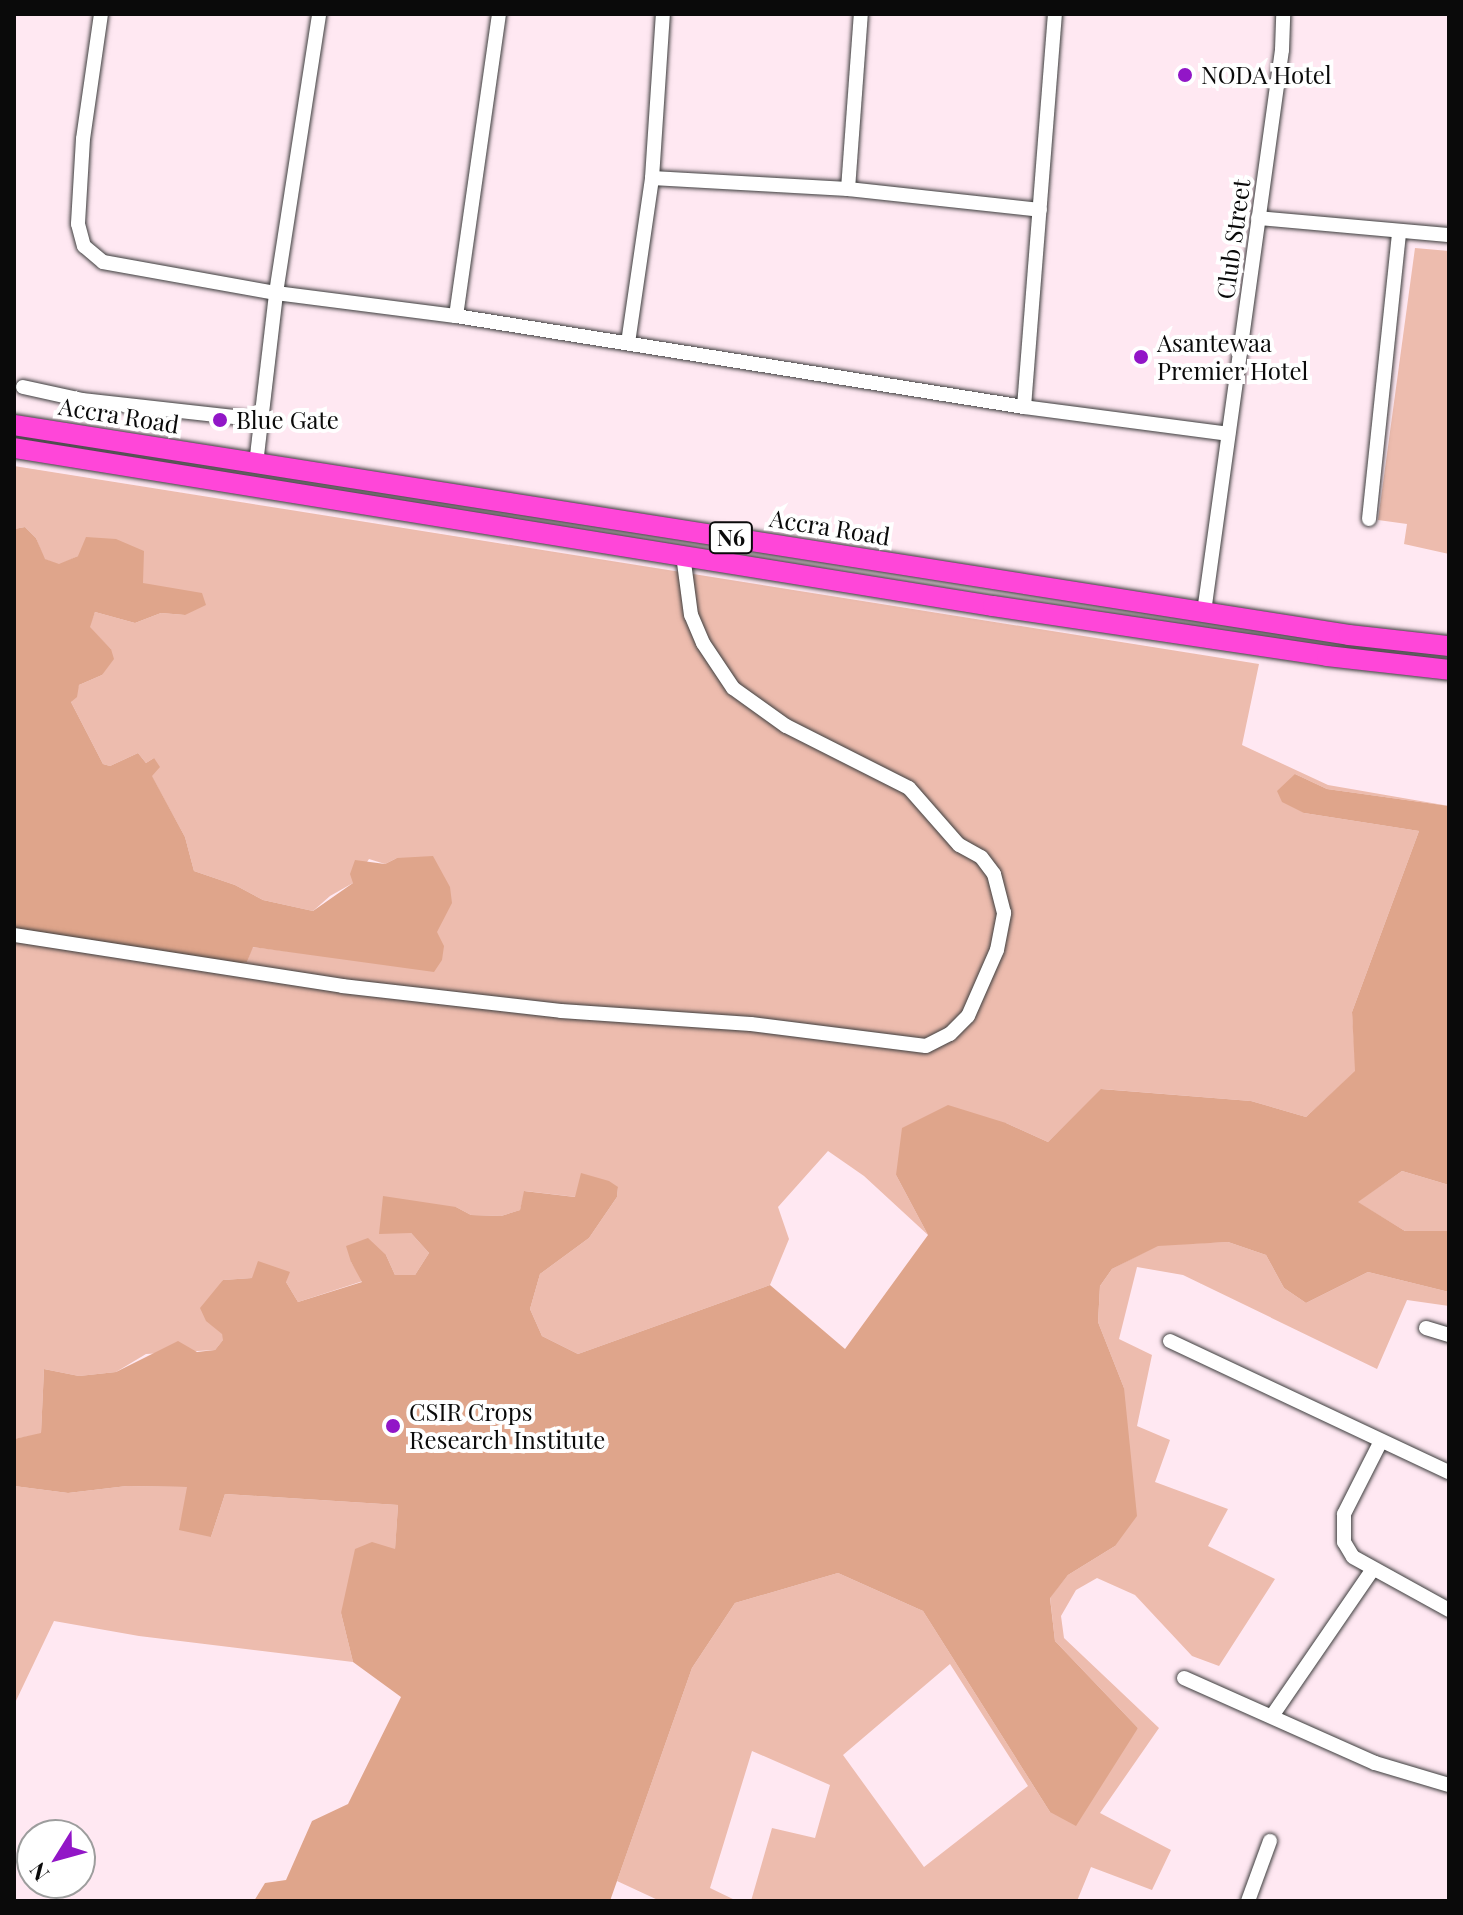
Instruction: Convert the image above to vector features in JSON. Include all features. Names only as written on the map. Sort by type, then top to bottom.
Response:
[{"type":"highway","name":"Accra Road","points":[[14,425],[1204,612],[1449,646]]},
{"type":"highway","name":"Accra Road","points":[[14,448],[1285,650],[1449,670]]},
{"type":"street","points":[[101,14],[83,139],[78,224],[84,246],[103,262],[276,293],[456,316],[1024,407],[1228,434]]},
{"type":"street","points":[[256,464],[276,293],[319,14]]},
{"type":"street","points":[[456,316],[499,14]]},
{"type":"street","points":[[628,343],[652,178],[663,14]]},
{"type":"street","points":[[848,189],[861,14]]},
{"type":"street","points":[[1024,407],[1055,14]]},
{"type":"street","name":"Club Street","points":[[1204,612],[1283,14]]},
{"type":"street","points":[[652,178],[848,189],[1040,210]]},
{"type":"street","points":[[1258,218],[1449,235]]},
{"type":"street","points":[[1369,519],[1399,232]]},
{"type":"street","points":[[23,387],[82,400],[261,420]]},
{"type":"street","points":[[14,935],[342,986],[561,1011],[751,1024],[926,1046],[950,1034],[968,1016],[997,950],[1004,913],[994,874],[981,857],[959,845],[909,788],[786,726],[733,688],[703,643],[691,615],[683,555]]},
{"type":"street","points":[[1426,1328],[1449,1335]]},
{"type":"street","points":[[1170,1341],[1449,1472]]},
{"type":"street","points":[[1381,1441],[1344,1514],[1344,1542],[1353,1557],[1449,1610]]},
{"type":"street","points":[[1272,1716],[1373,1569]]},
{"type":"street","points":[[1184,1678],[1387,1767],[1449,1785]]},
{"type":"street","points":[[1248,1901],[1270,1841]]},
{"type":"shaded area","points":[[1415,248],[1449,251],[1449,554],[1404,544],[1407,524],[1378,520]]},
{"type":"shaded area","points":[[14,466],[1259,664],[1242,745],[1328,785],[1449,806],[1327,789],[1295,774],[1304,813],[1419,831],[1352,1012],[1356,1071],[1306,1117],[1251,1101],[1102,1089],[1048,1142],[1006,1123],[896,1175],[928,1235],[864,1176],[828,1151],[778,1207],[789,1239],[770,1285],[578,1354],[542,1336],[530,1309],[540,1274],[589,1238],[617,1197],[618,1187],[576,1197],[525,1191],[520,1210],[501,1216],[471,1215],[456,1207],[411,1233],[429,1253],[415,1275],[395,1275],[386,1255],[351,1262],[363,1281],[298,1302],[286,1282],[252,1278],[223,1280],[207,1321],[222,1333],[224,1339],[215,1350],[146,1354],[116,1372],[79,1376],[44,1369],[41,1434],[14,1439],[14,928],[239,964],[247,962],[252,947],[336,957],[397,858],[385,864],[369,859],[353,883],[330,896],[313,911],[263,900],[235,885],[194,871],[185,837],[151,775],[154,758],[146,763],[138,753],[110,766],[103,764],[71,702],[79,685],[102,675],[111,649],[89,627],[95,612],[135,623],[161,613],[185,615],[142,583],[78,556],[59,565],[44,559],[36,538],[25,527],[14,529]]},
{"type":"shaded area","points":[[25,527],[36,538],[45,559],[59,564],[78,556],[86,537],[116,539],[144,551],[143,583],[202,593],[206,605],[185,615],[161,613],[135,623],[95,612],[90,627],[111,649],[114,659],[102,675],[79,685],[77,697],[71,702],[103,764],[110,766],[138,753],[146,763],[154,758],[160,767],[152,776],[185,837],[194,871],[235,885],[263,900],[313,911],[353,883],[350,874],[355,860],[385,864],[397,858],[433,856],[450,887],[452,903],[437,932],[444,946],[442,960],[434,972],[253,947],[247,962],[239,964],[14,928],[14,529]]},
{"type":"shaded area","points":[[1295,774],[1327,789],[1449,806],[1449,1185],[1402,1171],[1358,1202],[1405,1231],[1449,1231],[1449,1292],[1368,1272],[1306,1303],[1284,1288],[1266,1255],[1228,1242],[1158,1246],[1112,1269],[1100,1286],[1098,1322],[1124,1388],[1137,1516],[1115,1546],[1068,1575],[1050,1598],[1055,1641],[1138,1728],[1076,1826],[1050,1812],[923,1611],[838,1573],[735,1603],[692,1668],[610,1901],[254,1901],[265,1883],[286,1880],[312,1821],[348,1804],[401,1697],[353,1662],[341,1613],[355,1549],[372,1542],[395,1549],[398,1505],[225,1494],[211,1537],[179,1530],[187,1487],[127,1486],[68,1493],[14,1486],[14,1439],[41,1433],[44,1369],[79,1376],[116,1372],[178,1341],[197,1352],[215,1350],[223,1340],[222,1334],[206,1321],[200,1308],[223,1280],[252,1278],[258,1261],[290,1272],[286,1282],[298,1302],[362,1282],[346,1246],[368,1238],[386,1255],[395,1275],[415,1275],[429,1253],[411,1233],[379,1234],[383,1196],[456,1207],[471,1215],[501,1216],[520,1210],[524,1191],[575,1197],[581,1173],[609,1181],[618,1187],[617,1197],[589,1238],[540,1274],[530,1309],[542,1336],[578,1354],[770,1285],[845,1349],[928,1235],[896,1175],[902,1128],[948,1105],[1006,1123],[1048,1142],[1101,1089],[1251,1101],[1306,1117],[1355,1071],[1352,1012],[1419,831],[1304,813],[1282,802],[1277,791]]},
{"type":"shaded area","points":[[1402,1171],[1449,1185],[1449,1231],[1405,1231],[1357,1202]]},
{"type":"shaded area","points":[[1228,1242],[1266,1255],[1284,1288],[1306,1303],[1368,1272],[1449,1292],[1449,1306],[1407,1300],[1377,1369],[1183,1275],[1137,1267],[1119,1339],[1152,1355],[1137,1426],[1170,1440],[1155,1482],[1228,1509],[1208,1546],[1275,1579],[1219,1666],[1192,1656],[1135,1595],[1097,1578],[1076,1590],[1061,1616],[1064,1638],[1159,1728],[1100,1813],[1171,1850],[1152,1890],[1091,1867],[1077,1901],[751,1901],[772,1828],[815,1838],[830,1785],[752,1751],[710,1888],[737,1901],[660,1901],[617,1881],[692,1668],[735,1603],[838,1573],[923,1611],[1050,1812],[1138,1728],[1055,1641],[1050,1597],[1068,1575],[1115,1546],[1124,1388],[1098,1322],[1100,1286],[1112,1269],[1158,1245]],"holes":[[[950,1664],[1028,1786],[924,1867],[843,1755]]]},
{"type":"shaded area","points":[[14,1486],[68,1493],[127,1486],[188,1487],[211,1537],[225,1494],[398,1505],[395,1550],[341,1613],[353,1662],[139,1636],[54,1621],[14,1705]]},
{"type":"place","name":"NODA Hotel","points":[[1185,75]]},
{"type":"place","name":"Asantewaa Premier Hotel","points":[[1141,357]]},
{"type":"place","name":"Blue Gate","points":[[220,420]]},
{"type":"place","name":"CSIR Crops Research Institute","points":[[393,1426]]}]
